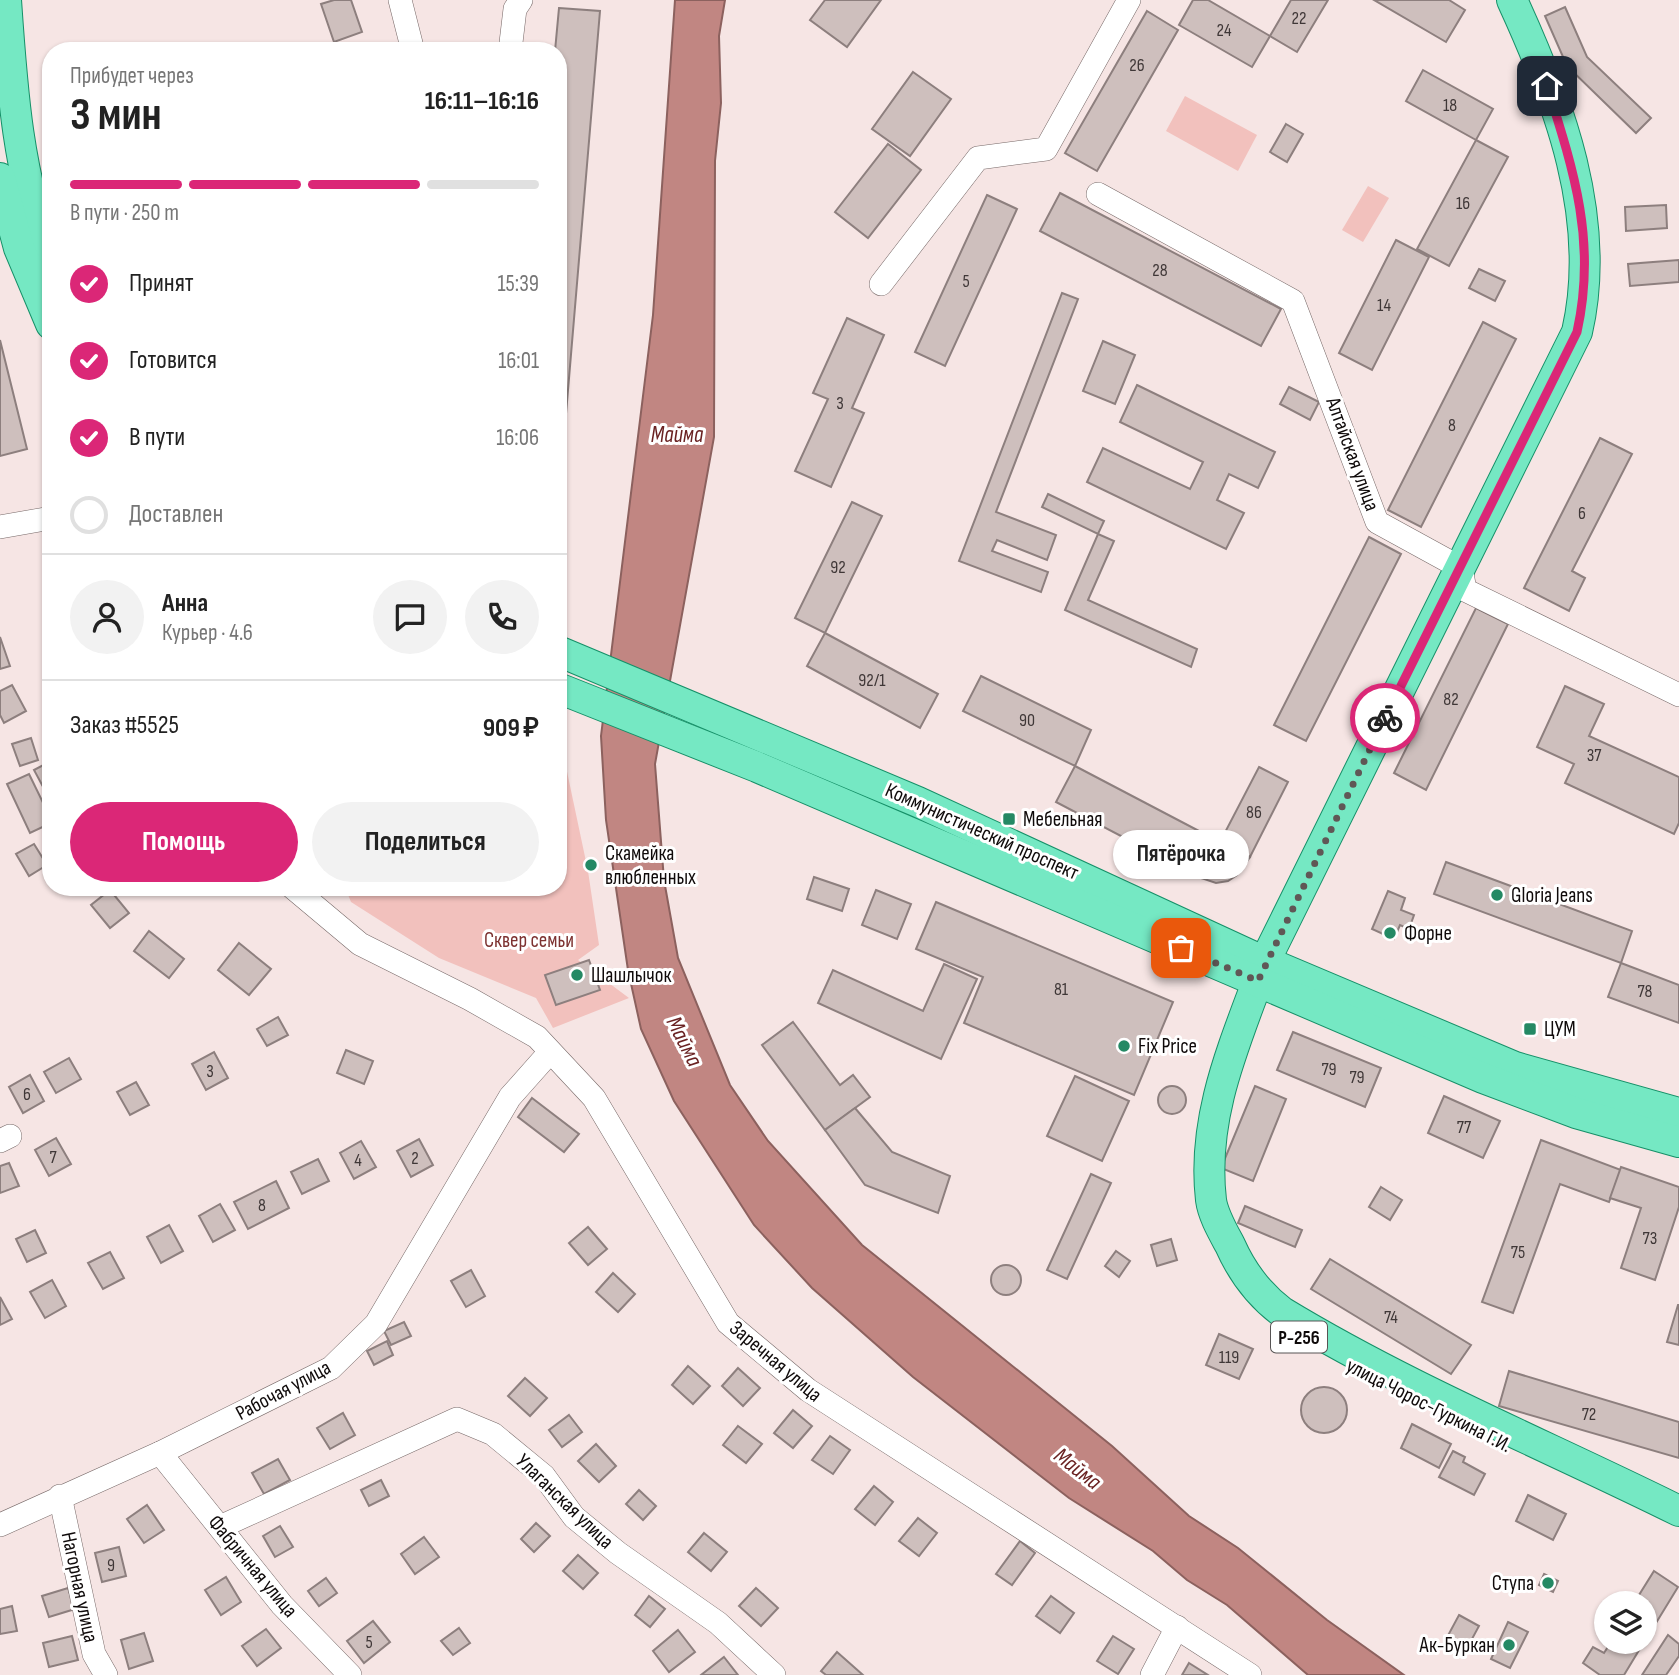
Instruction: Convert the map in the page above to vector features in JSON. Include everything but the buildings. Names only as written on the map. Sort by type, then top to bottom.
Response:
[{"type":"main road","points":[[6,0],[15,111],[28,191],[42,234]]},
{"type":"main road","name":"Р-256","points":[[1255,968],[1454,564],[1577,332],[1583,304],[1586,242],[1576,181],[1547,86],[1512,0]]},
{"type":"main road","points":[[0,178],[19,248],[42,303]]},
{"type":"main road","name":"Коммунистический проспект","points":[[567,655],[1003,839],[1255,968],[1483,1078],[1576,1113],[1679,1142]]},
{"type":"main road","name":"Коммунистический проспект","points":[[567,691],[1255,968],[1515,1067],[1679,1113]]},
{"type":"main road","name":"улица Чорос-Гуркина Г.И.","points":[[1255,968],[1213,1116],[1212,1202],[1237,1260],[1257,1290],[1282,1312],[1402,1380],[1556,1450],[1679,1511]]},
{"type":"main road","name":"улица Чорос-Гуркина Г.И.","points":[[1255,968],[1217,1054],[1202,1110],[1199,1157],[1202,1209],[1217,1247],[1239,1285],[1258,1308],[1286,1329],[1396,1392],[1679,1530]]},
{"type":"street","points":[[400,0],[411,42]]},
{"type":"street","points":[[511,42],[515,9],[521,0]]},
{"type":"street","points":[[881,284],[978,158],[1046,149],[1129,0]]},
{"type":"street","name":"Алтайская улица","points":[[1098,194],[1293,300],[1377,522],[1454,564]]},
{"type":"street","points":[[0,527],[42,520]]},
{"type":"street","points":[[1454,564],[1465,590],[1679,695]]},
{"type":"street","name":"Заречная улица","points":[[303,896],[360,944],[470,999],[537,1037],[594,1098],[728,1322],[808,1390],[1250,1675]]},
{"type":"street","name":"Рабочая улица","points":[[0,1525],[160,1453],[331,1368],[376,1324],[510,1097],[550,1052]]},
{"type":"street","name":"Улаганская улица","points":[[220,1527],[457,1419],[493,1434],[544,1476],[574,1517],[618,1553],[718,1623],[774,1675]]},
{"type":"street","name":"Фабричная улица","points":[[160,1453],[282,1605],[350,1675]]},
{"type":"street","name":"Нагорная улица","points":[[60,1496],[94,1654],[106,1675]]},
{"type":"street","points":[[1152,1675],[1177,1627]]},
{"type":"green space","points":[[1185,96],[1257,135],[1238,171],[1166,131]]},
{"type":"green space","points":[[1368,186],[1389,198],[1363,242],[1342,230]]},
{"type":"green space","name":"Сквер семьи","points":[[567,772],[588,871],[599,945],[578,960],[629,998],[553,1028],[536,998],[439,958],[351,902],[349,896],[567,896]]},
{"type":"water","name":"Майма","points":[[675,0],[725,0],[719,36],[721,103],[715,161],[714,437],[655,764],[664,880],[678,958],[730,1085],[768,1141],[862,1245],[1112,1446],[1189,1516],[1238,1548],[1327,1620],[1404,1675],[1308,1675],[1227,1605],[1187,1580],[1153,1551],[1069,1498],[913,1377],[812,1288],[754,1225],[674,1101],[641,1029],[628,970],[606,820],[601,736],[653,315]]},
{"type":"way so far","points":[[1181,948],[1258,981],[1265,961],[1385,718]]},
{"type":"place","name":"Мебельная","points":[[1009,819]]},
{"type":"place","name":"Скамейка влюбленных","points":[[591,865]]},
{"type":"place","name":"Gloria Jeans","points":[[1497,895]]},
{"type":"place","name":"Форне","points":[[1390,933]]},
{"type":"place","name":"Пятёрочка","points":[[1181,948]]},
{"type":"place","name":"Шашлычок","points":[[577,975]]},
{"type":"place","name":"ЦУМ","points":[[1530,1029]]},
{"type":"place","name":"Fix Price","points":[[1124,1046]]},
{"type":"place","name":"Ступа","points":[[1548,1583]]},
{"type":"place","name":"Ак-Буркан","points":[[1509,1645]]},
{"type":"route","points":[[1385,718],[1570,351],[1577,332],[1583,304],[1586,242],[1582,206],[1547,86]]}]
